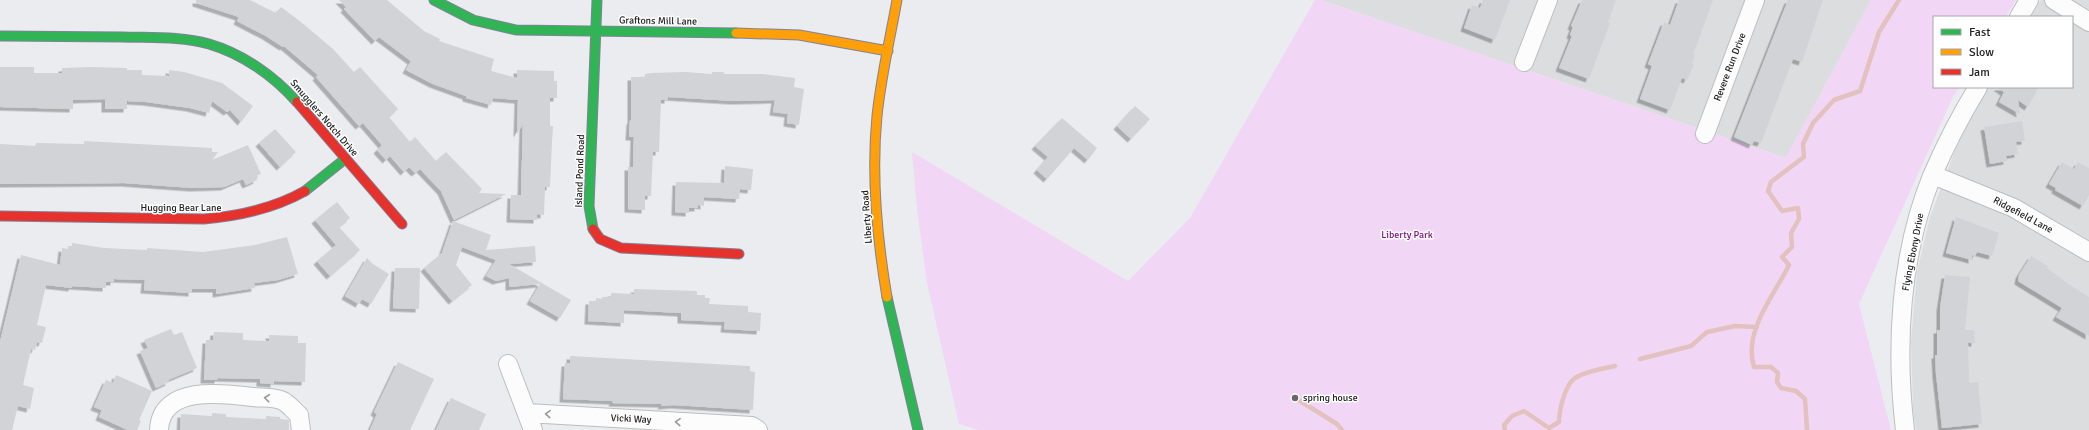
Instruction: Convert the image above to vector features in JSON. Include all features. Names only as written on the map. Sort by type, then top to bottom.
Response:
[{"type":"street","name":"Graftons Mill Lane","points":[[434,0],[454,13],[486,24],[522,30],[760,33],[799,36],[888,51]]},
{"type":"street","name":"Island Pond Road","points":[[597,0],[589,206],[590,219],[594,234],[604,243],[621,248],[738,254]]},
{"type":"street","name":"Liberty Road","points":[[897,0],[877,117],[875,160],[876,211],[887,298],[918,430]]},
{"type":"street","points":[[1524,62],[1548,0]]},
{"type":"street","name":"Revere Run Drive","points":[[1704,134],[1755,0]]},
{"type":"street","points":[[2020,16],[2030,0]]},
{"type":"street","points":[[2054,0],[2089,22]]},
{"type":"street","name":"Smugglers Notch Drive","points":[[0,36],[169,38],[208,44],[239,56],[263,70],[285,89],[402,224]]},
{"type":"street","name":"Flying Ebony Drive","points":[[1904,430],[1900,350],[1903,303],[1918,221],[1933,175],[1945,148],[1977,88]]},
{"type":"street","name":"Hugging Bear Lane","points":[[0,216],[218,220],[242,216],[262,210],[295,196],[309,188],[345,159]]},
{"type":"street","name":"Ridgefield Lane","points":[[1933,175],[2014,208],[2089,252]]},
{"type":"street","points":[[508,364],[533,430]]},
{"type":"street","points":[[159,430],[160,419],[171,404],[192,395],[221,393],[282,400],[299,415],[301,430]]},
{"type":"street","name":"Vicki Way","points":[[527,413],[752,426],[758,430]]},
{"type":"shaded area","points":[[1321,0],[1871,0],[1786,158]]},
{"type":"shaded area","points":[[2041,0],[2089,0],[2089,430],[1916,430],[1913,409],[1911,342],[1917,272],[1930,217],[1954,153],[1972,115],[1988,88],[2073,88],[2073,16],[2031,16]]},
{"type":"green space","name":"Liberty Park","points":[[1315,0],[1321,0],[1786,158],[1871,0],[2016,0],[2006,16],[1933,16],[1933,88],[1958,88],[1952,99],[1859,304],[1891,430],[979,430],[959,424],[927,283],[917,209],[912,152],[1128,281],[1190,218]]},
{"type":"building","points":[[196,0],[250,0],[276,13],[281,7],[333,49],[354,72],[360,67],[398,109],[389,117],[410,142],[415,137],[436,161],[446,152],[482,189],[479,193],[506,194],[454,220],[441,191],[420,169],[415,173],[409,167],[404,172],[390,156],[386,160],[377,150],[382,145],[363,123],[359,126],[316,77],[318,75],[284,46],[283,47],[266,36],[237,21],[239,17],[196,3]]},
{"type":"building","points":[[339,0],[387,0],[424,31],[440,39],[439,41],[494,59],[491,71],[517,78],[517,70],[554,71],[554,81],[557,81],[557,98],[550,98],[550,126],[553,126],[550,187],[545,187],[544,215],[537,214],[537,220],[510,219],[511,195],[521,195],[523,124],[517,134],[518,100],[493,98],[491,105],[466,98],[466,96],[433,84],[406,70],[411,61],[379,37],[375,41],[344,9],[346,7]]},
{"type":"building","points":[[1483,0],[1510,0],[1495,40],[1464,28],[1472,5],[1480,8]]},
{"type":"building","points":[[1582,0],[1616,0],[1608,22],[1610,23],[1589,79],[1559,68],[1572,36],[1570,35],[1573,27],[1571,26]]},
{"type":"building","points":[[1679,0],[1713,0],[1693,55],[1695,55],[1692,64],[1694,65],[1687,80],[1682,78],[1670,110],[1640,99],[1652,66],[1648,64],[1664,22],[1670,25]]},
{"type":"building","points":[[1788,0],[1823,0],[1802,62],[1793,59],[1761,143],[1754,141],[1752,145],[1734,137]]},
{"type":"building","points":[[0,67],[34,67],[34,73],[62,73],[62,68],[90,67],[142,70],[142,75],[169,76],[169,70],[184,72],[222,83],[253,106],[241,122],[230,110],[227,112],[212,101],[209,113],[190,108],[127,101],[127,109],[105,109],[105,99],[73,100],[73,109],[0,107]]},
{"type":"building","points":[[685,72],[712,74],[712,72],[724,72],[724,74],[763,74],[795,78],[794,87],[804,89],[799,125],[787,123],[788,114],[773,112],[775,100],[734,101],[668,97],[668,100],[661,100],[659,152],[653,152],[651,196],[645,196],[645,210],[628,209],[628,167],[633,167],[634,137],[629,137],[630,120],[631,121],[631,77],[645,77],[645,74],[652,73]]},
{"type":"building","points":[[1998,88],[2038,88],[2028,107],[2018,100],[2020,114],[1999,102],[2004,92]]},
{"type":"building","points":[[1135,106],[1150,119],[1131,139],[1117,126]]},
{"type":"building","points":[[1062,118],[1097,148],[1088,160],[1074,148],[1047,179],[1037,170],[1048,157],[1035,146]]},
{"type":"building","points":[[2022,121],[2025,141],[2016,142],[2018,154],[2006,156],[2007,161],[1990,164],[1984,127]]},
{"type":"building","points":[[275,129],[296,152],[280,167],[259,143]]},
{"type":"building","points":[[84,141],[212,148],[212,152],[218,152],[212,160],[248,145],[261,174],[256,176],[257,180],[246,185],[243,179],[224,187],[193,188],[124,183],[0,184],[0,144],[35,146],[36,143],[84,144]]},
{"type":"building","points":[[2062,162],[2074,169],[2078,162],[2089,168],[2089,195],[2083,206],[2055,190],[2056,188],[2049,184]]},
{"type":"building","points":[[725,166],[753,169],[751,190],[740,189],[739,199],[704,197],[704,206],[698,205],[698,208],[689,208],[689,213],[675,212],[676,182],[724,183]]},
{"type":"building","points":[[337,202],[350,218],[339,227],[360,250],[330,276],[317,261],[336,245],[315,220]]},
{"type":"building","points":[[1956,217],[1999,233],[1992,256],[1977,252],[1975,256],[1972,255],[1972,260],[1946,253]]},
{"type":"building","points":[[453,221],[491,235],[486,250],[535,246],[536,262],[509,264],[571,300],[560,318],[530,301],[540,284],[509,287],[509,278],[496,281],[486,276],[496,260],[462,247],[456,265],[472,285],[452,301],[424,268],[442,253]]},
{"type":"building","points":[[287,237],[298,274],[278,280],[254,283],[255,288],[216,294],[216,289],[192,289],[192,293],[144,290],[145,280],[114,279],[114,282],[106,282],[106,288],[72,286],[72,288],[46,285],[37,325],[46,327],[42,343],[37,342],[35,350],[31,349],[23,385],[34,388],[30,409],[18,406],[12,430],[0,430],[0,342],[21,255],[60,265],[62,248],[68,249],[68,246],[72,246],[72,243],[104,248],[147,250],[147,248],[203,252],[255,245]]},
{"type":"building","points":[[2031,256],[2048,266],[2047,268],[2089,297],[2089,336],[2056,317],[2062,308],[2018,281],[2019,275]]},
{"type":"building","points":[[367,258],[373,264],[389,274],[371,304],[362,299],[359,304],[345,296]]},
{"type":"building","points":[[395,268],[420,268],[419,309],[393,308]]},
{"type":"building","points":[[1945,275],[1970,277],[1965,330],[1974,330],[1975,343],[1968,343],[1969,383],[1978,382],[1982,424],[1942,428],[1935,355],[1937,355],[1937,330],[1940,330],[1940,308]]},
{"type":"building","points":[[634,289],[697,291],[697,295],[705,295],[705,298],[710,298],[709,304],[748,306],[748,312],[761,313],[760,331],[724,329],[725,322],[681,320],[681,313],[624,310],[624,323],[588,321],[589,301],[596,301],[596,298],[602,299],[602,297],[611,297],[611,293],[634,294]]},
{"type":"building","points":[[171,329],[174,335],[182,332],[197,368],[168,380],[169,382],[156,388],[140,351],[148,348],[144,340]]},
{"type":"building","points":[[214,332],[243,333],[243,340],[269,341],[269,335],[298,336],[298,343],[306,343],[305,382],[274,381],[274,384],[260,383],[260,379],[218,378],[218,380],[204,380],[206,340],[213,340]]},
{"type":"building","points":[[570,356],[750,366],[750,371],[755,372],[753,410],[674,405],[661,406],[662,404],[612,403],[613,401],[563,399],[565,363],[570,363]]},
{"type":"building","points":[[398,362],[434,379],[410,430],[370,430],[377,414],[374,412]]},
{"type":"building","points":[[116,375],[152,391],[139,420],[141,421],[137,430],[128,430],[99,417],[102,410],[94,407],[106,380],[113,383]]},
{"type":"building","points":[[451,398],[486,414],[479,430],[436,430]]},
{"type":"building","points":[[212,413],[226,414],[226,417],[266,419],[266,416],[280,417],[280,419],[289,420],[289,430],[180,430],[181,414],[212,416]]},
{"type":"waterway","points":[[1807,430],[1805,399],[1796,391],[1781,388],[1777,382],[1778,373],[1771,367],[1754,367],[1752,354],[1756,327],[1768,301],[1789,265],[1782,257],[1792,247],[1791,233],[1799,219],[1798,208],[1782,211],[1768,191],[1771,182],[1804,157],[1803,144],[1813,123],[1834,100],[1860,91],[1879,32],[1899,0]]},
{"type":"waterway","points":[[1640,359],[1691,346],[1707,332],[1735,326],[1757,327]]},
{"type":"waterway","points":[[1505,430],[1504,425],[1512,416],[1524,411],[1549,428],[1559,422],[1563,398],[1571,381],[1589,372],[1615,366]]},
{"type":"waterway","points":[[1297,399],[1337,424],[1342,430]]},
{"type":"traffic: fast","points":[[434,0],[473,20],[516,30],[736,33]]},
{"type":"traffic: fast","points":[[593,229],[589,206],[597,0]]},
{"type":"traffic: fast","points":[[0,36],[154,38],[198,41],[222,48],[246,60],[278,83],[297,102]]},
{"type":"traffic: fast","points":[[305,191],[345,159]]},
{"type":"traffic: fast","points":[[887,297],[918,430]]},
{"type":"traffic: slow","points":[[887,297],[880,252],[876,207],[875,139],[881,87],[897,0]]},
{"type":"traffic: slow","points":[[736,33],[799,35],[888,51]]},
{"type":"traffic: jam","points":[[297,102],[402,224]]},
{"type":"traffic: jam","points":[[0,216],[204,219],[256,211],[281,203],[305,191]]},
{"type":"traffic: jam","points":[[593,229],[600,239],[621,248],[739,254]]},
{"type":"place","name":"spring house","points":[[1295,398]]}]
